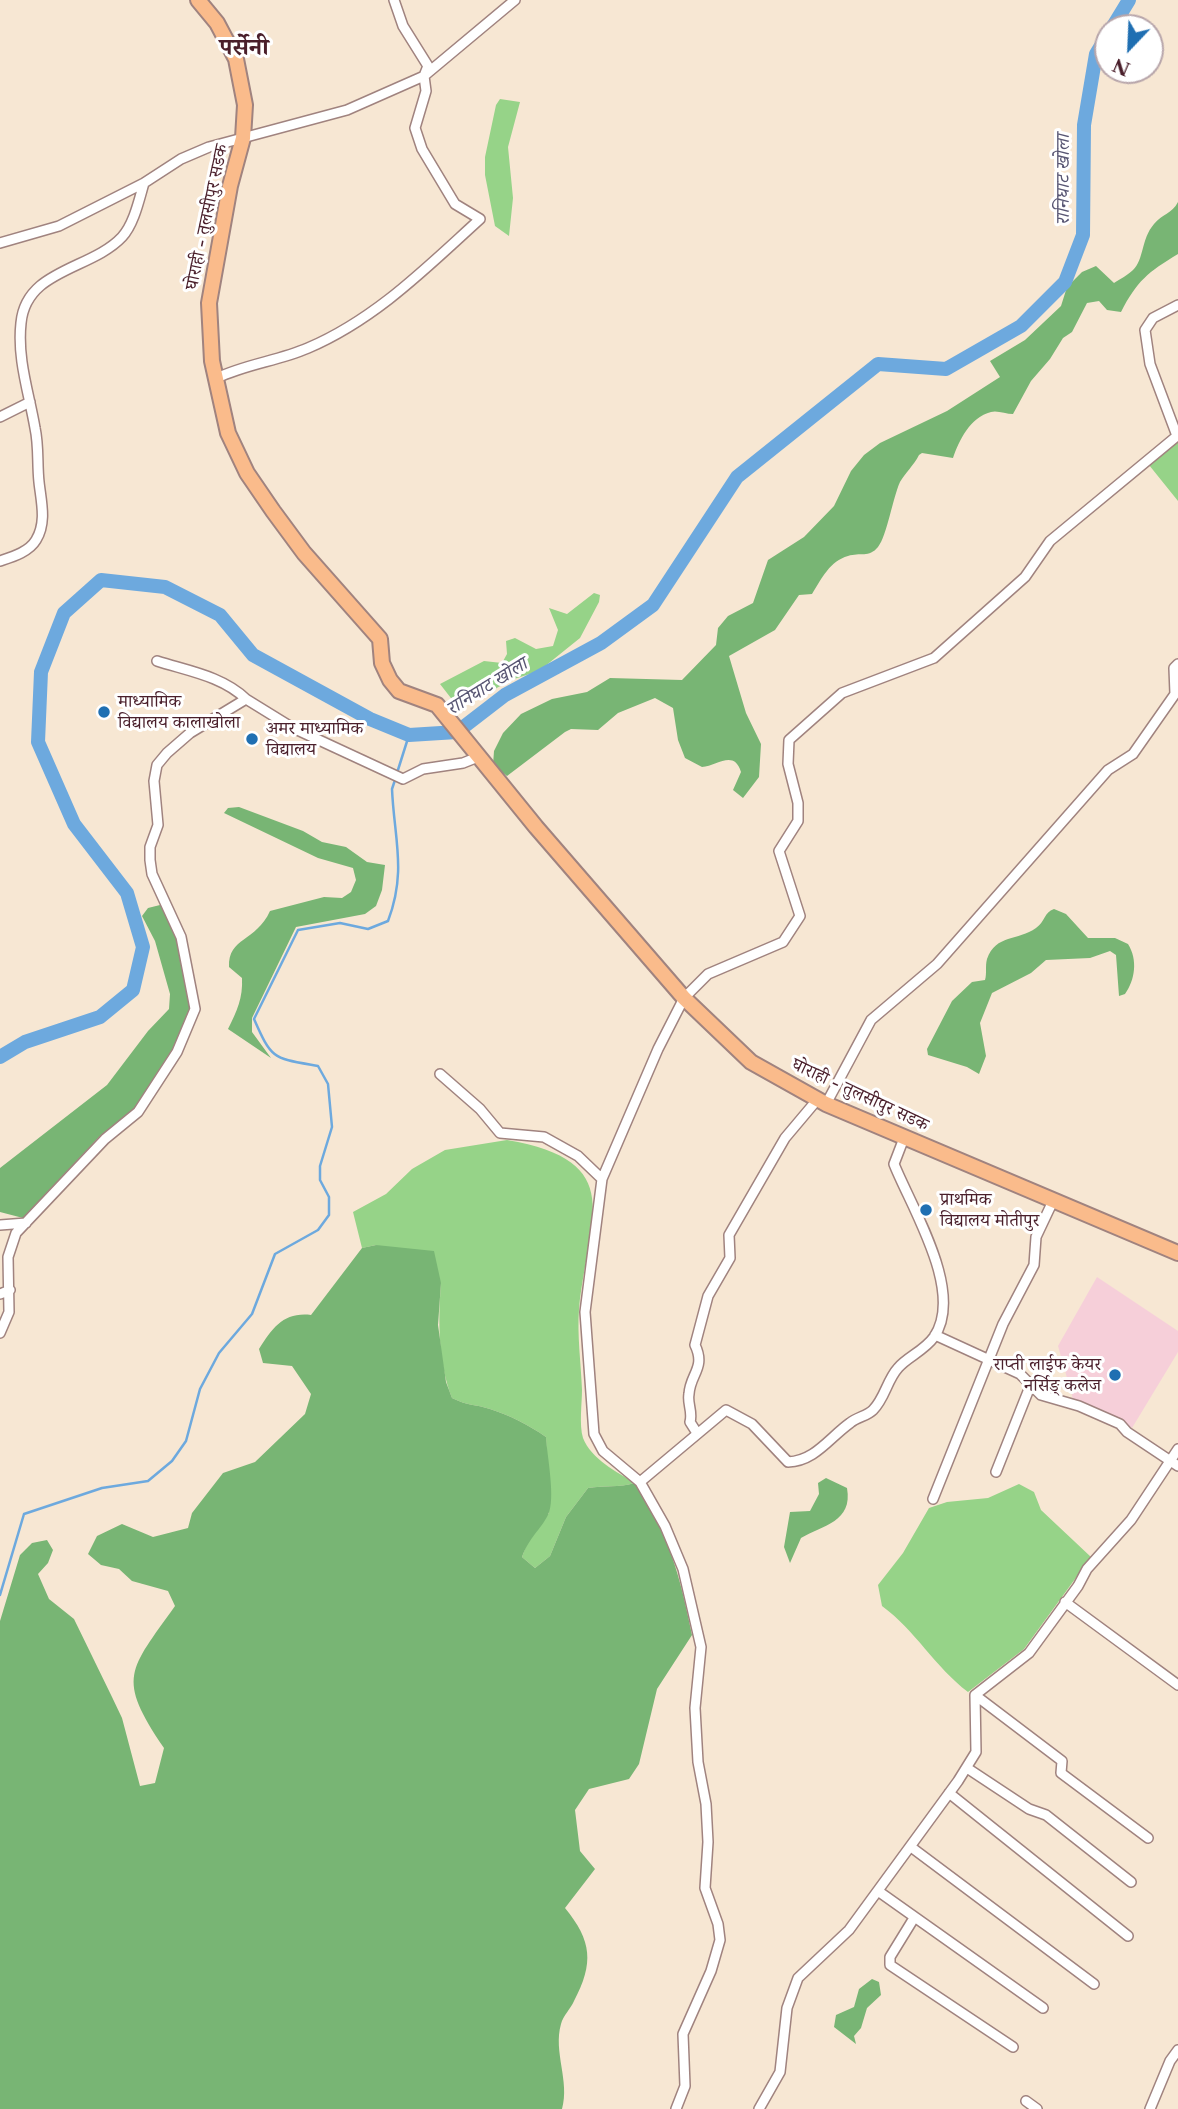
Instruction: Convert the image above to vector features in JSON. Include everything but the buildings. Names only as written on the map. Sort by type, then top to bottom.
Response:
[{"type":"main road","name":"घोराही - तुलसीपुर सडक","points":[[198,0],[217,23],[236,59],[245,105],[243,138],[230,186],[209,303],[216,377],[228,433],[247,473],[267,502],[304,552],[380,639],[382,663],[399,691],[437,705],[478,757],[684,998],[751,1062],[822,1102],[1178,1253]]},
{"type":"street","points":[[216,377],[236,368],[258,365],[311,347],[348,326],[398,295],[480,219],[455,204],[422,149],[415,128],[426,92],[424,76],[428,66],[403,26],[394,0]]},
{"type":"street","points":[[0,243],[59,226],[144,183],[181,159],[243,138],[347,110],[424,76],[515,0]]},
{"type":"street","points":[[0,561],[20,554],[36,541],[43,517],[36,432],[25,389],[20,335],[27,302],[33,290],[49,277],[91,259],[120,240],[127,231],[144,183]]},
{"type":"street","points":[[676,2109],[685,2086],[682,2035],[711,1972],[720,1940],[718,1924],[705,1888],[707,1816],[698,1762],[695,1708],[701,1647],[675,1545],[640,1482],[603,1451],[594,1434],[585,1312],[602,1179],[658,1049],[684,998],[708,974],[783,942],[800,916],[779,851],[798,821],[797,803],[788,764],[789,740],[842,693],[934,658],[1025,577],[1050,541],[1177,436],[1158,391],[1145,330],[1153,318],[1178,305]]},
{"type":"street","points":[[0,416],[30,402]]},
{"type":"street","points":[[156,661],[234,687],[269,715],[403,779],[423,769],[463,763],[478,757]]},
{"type":"street","points":[[697,1433],[690,1422],[693,1412],[688,1394],[696,1377],[700,1356],[695,1345],[708,1296],[730,1258],[729,1235],[785,1138],[822,1102],[871,1020],[937,964],[1108,770],[1133,754],[1175,694],[1174,668],[1178,664]]},
{"type":"street","points":[[0,1333],[9,1312],[8,1256],[11,1242],[105,1139],[138,1112],[177,1052],[190,1024],[195,1009],[194,998],[181,937],[152,874],[149,860],[150,847],[158,825],[154,780],[157,765],[167,753],[190,733],[246,699]]},
{"type":"street","points":[[440,1074],[481,1109],[500,1133],[544,1137],[578,1156],[602,1179]]},
{"type":"street","points":[[640,1482],[726,1410],[752,1424],[788,1462],[802,1461],[852,1421],[872,1412],[898,1368],[916,1356],[935,1335],[943,1308],[939,1273],[927,1234],[894,1164],[904,1138]]},
{"type":"street","points":[[933,1499],[1003,1324],[1034,1265],[1036,1237],[1053,1200]]},
{"type":"street","points":[[0,1225],[26,1223]]},
{"type":"street","points":[[0,1294],[10,1290]]},
{"type":"street","points":[[935,1335],[1020,1374],[1041,1395],[1079,1406],[1120,1424],[1127,1432],[1175,1463]]},
{"type":"street","points":[[996,1472],[1031,1384]]},
{"type":"street","points":[[975,1695],[1029,1653],[1087,1569],[1131,1520],[1175,1463],[1178,1449]]},
{"type":"street","points":[[1065,1602],[1178,1685]]},
{"type":"street","points":[[759,2109],[780,2072],[787,2008],[797,1978],[849,1930],[911,1847],[976,1752],[975,1695]]},
{"type":"street","points":[[975,1695],[1062,1761],[1061,1773],[1148,1839]]},
{"type":"street","points":[[967,1768],[1029,1809],[1046,1815],[1131,1882]]},
{"type":"street","points":[[949,1793],[1128,1936]]},
{"type":"street","points":[[911,1847],[1094,1984]]},
{"type":"street","points":[[878,1891],[1043,2008]]},
{"type":"street","points":[[914,1918],[890,1957],[890,1965],[1013,2047]]},
{"type":"street","points":[[1150,2109],[1170,2061],[1178,2050]]},
{"type":"street","points":[[1026,2101],[1037,2109]]},
{"type":"shaded area","name":"राप्ती लाईफ केयर नर्सिङ् कलेज","points":[[1097,1277],[1178,1331],[1178,1352],[1132,1428],[1073,1399],[1058,1346]]},
{"type":"green space","points":[[500,99],[520,102],[508,147],[513,198],[509,236],[495,226],[485,175],[485,157],[496,105]]},
{"type":"green space","points":[[1178,202],[1178,254],[1144,278],[1121,312],[1107,310],[1099,301],[1087,303],[1072,332],[1063,338],[1050,359],[1031,381],[1013,414],[993,412],[977,419],[962,437],[953,458],[922,453],[919,455],[900,482],[878,547],[868,554],[848,556],[836,562],[812,594],[799,595],[775,630],[729,656],[746,713],[761,744],[759,777],[743,798],[733,790],[741,772],[738,765],[734,761],[725,760],[702,767],[685,758],[678,740],[673,708],[655,698],[618,713],[598,730],[571,729],[565,732],[507,776],[493,765],[494,751],[503,733],[521,714],[552,699],[587,692],[610,678],[682,680],[716,645],[718,628],[728,616],[753,603],[768,560],[804,537],[834,506],[851,471],[864,455],[880,443],[947,411],[1000,377],[990,361],[1025,340],[1061,306],[1067,287],[1082,272],[1096,266],[1114,283],[1131,272],[1137,266],[1150,230]]},
{"type":"green space","points":[[1178,440],[1178,501],[1149,465]]},
{"type":"green space","points":[[594,593],[600,595],[599,602],[580,638],[539,671],[511,680],[470,703],[454,702],[440,684],[484,661],[502,663],[507,654],[506,641],[515,638],[536,649],[553,646],[558,630],[549,608],[567,614]]},
{"type":"green space","points":[[239,807],[303,831],[322,842],[346,847],[367,862],[385,865],[382,890],[376,906],[365,914],[296,927],[252,1018],[252,1032],[271,1058],[228,1029],[242,992],[242,978],[229,967],[233,950],[258,929],[270,911],[324,897],[342,898],[351,892],[356,880],[353,868],[318,858],[224,813],[228,808]]},
{"type":"green space","points":[[160,905],[165,908],[175,934],[189,985],[191,1010],[182,1034],[133,1111],[100,1136],[23,1218],[0,1212],[0,1168],[107,1085],[148,1031],[169,1009],[170,994],[155,941],[142,916],[148,908]]},
{"type":"green space","points":[[1054,909],[1066,914],[1088,938],[1115,938],[1128,944],[1134,970],[1125,994],[1119,996],[1116,955],[1110,951],[1090,958],[1046,960],[1031,973],[992,993],[980,1023],[986,1056],[979,1074],[967,1067],[928,1055],[927,1049],[952,1001],[972,982],[985,980],[986,962],[996,945],[1036,928],[1048,912]]},
{"type":"green space","points":[[507,1140],[545,1150],[571,1162],[586,1179],[592,1198],[592,1221],[579,1309],[582,1433],[587,1446],[598,1459],[635,1483],[588,1488],[566,1517],[550,1556],[535,1568],[522,1557],[529,1538],[549,1513],[546,1437],[504,1414],[452,1398],[440,1341],[441,1283],[376,1245],[362,1248],[353,1212],[386,1194],[412,1169],[445,1150]]},
{"type":"green space","points":[[376,1245],[434,1251],[441,1283],[438,1325],[446,1382],[452,1398],[504,1414],[546,1437],[551,1488],[550,1508],[522,1557],[535,1568],[550,1556],[566,1517],[588,1488],[635,1483],[665,1538],[688,1613],[692,1635],[657,1689],[639,1764],[629,1779],[589,1789],[575,1810],[580,1851],[595,1869],[565,1908],[581,1931],[587,1964],[573,2004],[562,2021],[559,2035],[564,2088],[562,2109],[0,2109],[0,1621],[20,1555],[32,1543],[47,1540],[53,1550],[48,1563],[38,1574],[49,1599],[74,1619],[112,1697],[122,1718],[140,1786],[155,1783],[164,1748],[139,1705],[134,1689],[134,1675],[147,1646],[175,1606],[168,1591],[132,1581],[119,1569],[101,1565],[88,1554],[97,1536],[122,1524],[153,1537],[188,1528],[192,1513],[223,1473],[255,1462],[305,1414],[311,1394],[292,1366],[263,1363],[259,1349],[269,1334],[286,1319],[311,1315],[362,1248]]},
{"type":"green space","points":[[826,1478],[847,1488],[845,1508],[834,1521],[801,1538],[790,1563],[784,1547],[790,1512],[810,1511],[819,1494],[818,1483]]},
{"type":"green space","points":[[1019,1484],[1034,1492],[1041,1510],[1091,1557],[1024,1649],[968,1692],[945,1671],[905,1626],[882,1606],[878,1585],[903,1553],[929,1508],[947,1502],[988,1498]]},
{"type":"green space","points":[[872,1979],[879,1982],[881,1995],[867,2008],[861,2028],[854,2036],[856,2044],[834,2027],[836,2015],[854,2007],[859,1989]]},
{"type":"waterway","name":"रानिघाट खोला","points":[[1120,14],[1129,0]]},
{"type":"waterway","name":"रानिघाट खोला","points":[[0,1057],[25,1042],[100,1017],[133,990],[143,947],[127,893],[74,824],[38,742],[41,672],[64,613],[101,580],[165,587],[220,615],[253,655],[370,719],[409,735],[457,732],[505,695],[601,643],[653,605],[737,477],[878,364],[946,369],[1021,326],[1065,282],[1083,235],[1084,125],[1094,66]]},
{"type":"waterway","points":[[397,773],[409,735]]},
{"type":"waterway","points":[[0,1595],[24,1514],[102,1488],[148,1481],[172,1461],[186,1441],[200,1389],[219,1353],[252,1314],[275,1254],[318,1230],[329,1215],[329,1197],[320,1180],[320,1166],[332,1127],[328,1084],[318,1066],[292,1061],[270,1050],[254,1019],[298,930],[340,923],[368,929],[388,921],[394,903],[398,870],[392,789],[395,780]]},
{"type":"place","name":"माध्यामिक विद्यालय कालाखोला","points":[[104,712]]},
{"type":"place","name":"अमर माध्यामिक विद्यालय","points":[[252,739]]},
{"type":"place","name":"प्राथमिक विद्यालय मोतीपुर","points":[[926,1210]]},
{"type":"place","name":"राप्ती लाईफ केयर नर्सिङ् कलेज","points":[[1115,1375]]},
{"type":"district","name":"पर्सेनी","points":[[244,48]]}]
